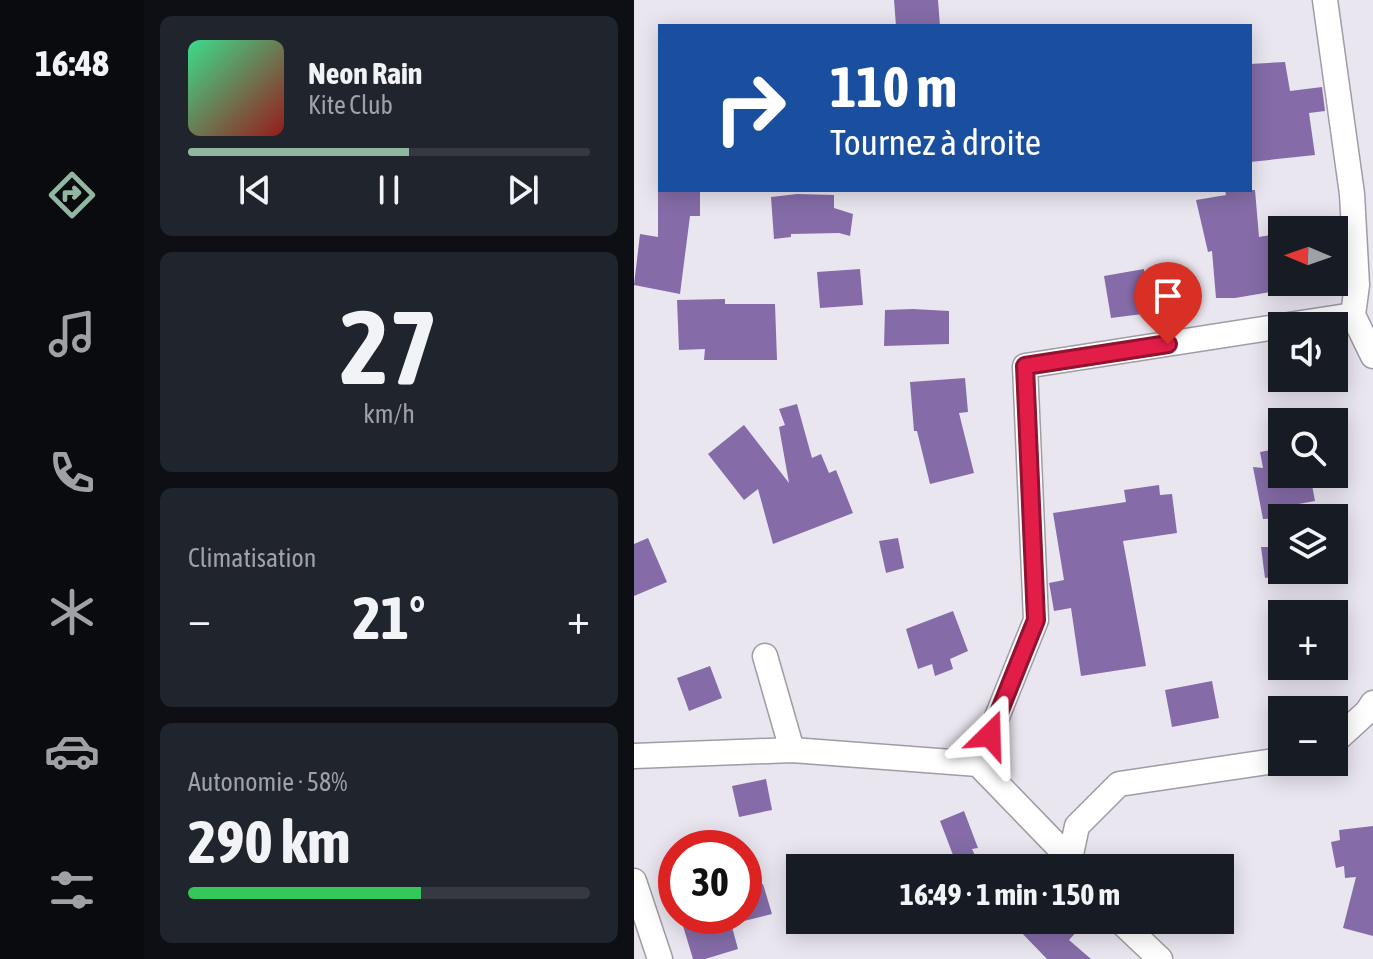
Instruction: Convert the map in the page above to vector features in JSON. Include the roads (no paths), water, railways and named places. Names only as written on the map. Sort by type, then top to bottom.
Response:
[{"type":"street","points":[[1325,0],[1352,194],[1357,285],[1353,315],[1373,356]]},
{"type":"street","points":[[1348,316],[1353,315]]},
{"type":"street","points":[[978,764],[1036,620],[1025,366],[1268,328]]},
{"type":"street","points":[[765,656],[792,750]]},
{"type":"street","points":[[1348,729],[1373,703]]},
{"type":"street","points":[[634,756],[792,750],[978,764],[1063,854]]},
{"type":"street","points":[[1072,854],[1077,826],[1119,784],[1268,762]]},
{"type":"street","points":[[634,881],[660,959]]},
{"type":"street","points":[[1134,934],[1160,958]]}]
